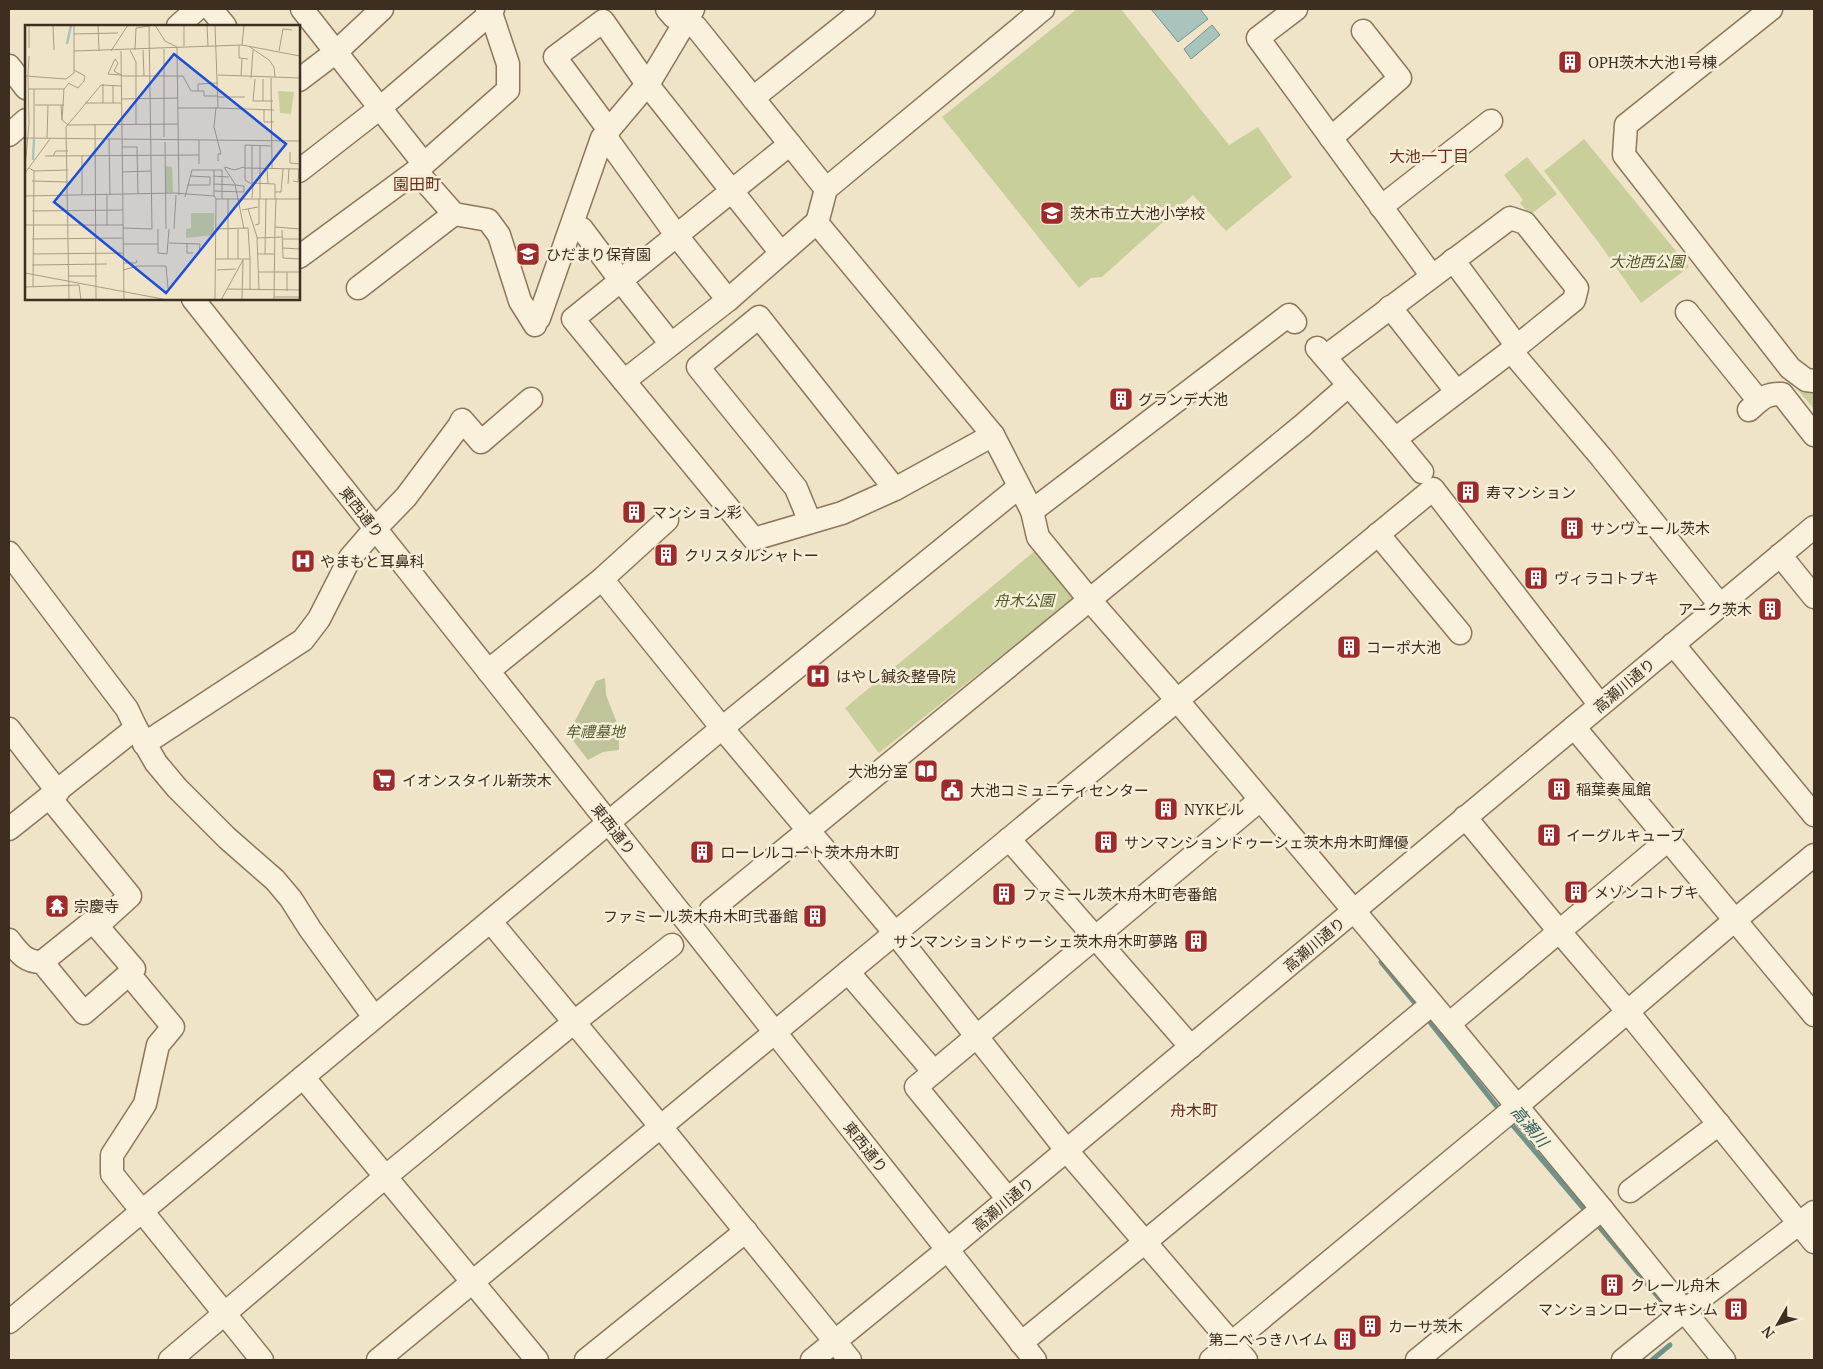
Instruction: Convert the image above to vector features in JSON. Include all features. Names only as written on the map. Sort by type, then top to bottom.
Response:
[{"type":"street","points":[[179,25],[196,9]]},
{"type":"street","points":[[212,9],[224,25]]},
{"type":"street","points":[[302,9],[380,108],[454,214],[488,220],[499,235],[520,300],[537,321],[602,138],[647,84],[681,13],[696,27],[826,189]]},
{"type":"street","points":[[300,79],[336,52],[382,9]]},
{"type":"street","points":[[753,98],[864,9]]},
{"type":"street","points":[[624,381],[728,300],[817,222],[826,189],[1043,9]]},
{"type":"street","points":[[1296,9],[1258,38],[1432,276]]},
{"type":"street","points":[[1771,9],[1626,125],[1624,155],[1790,368],[1806,380],[1814,381]]},
{"type":"street","points":[[300,170],[380,108],[490,10],[508,64],[508,90],[420,167],[300,256]]},
{"type":"street","points":[[728,300],[677,236],[555,57],[603,21],[647,84],[782,253]]},
{"type":"street","points":[[1330,138],[1400,78],[1363,31]]},
{"type":"street","points":[[9,66],[25,87]]},
{"type":"street","points":[[9,135],[25,121]]},
{"type":"street","points":[[1380,207],[1491,121]]},
{"type":"street","points":[[790,144],[573,319],[754,539],[842,513],[896,489],[993,434]]},
{"type":"street","points":[[358,288],[454,214]]},
{"type":"street","points":[[1395,439],[1574,300],[1577,288],[1525,223],[1510,218],[1390,307],[1321,352],[1422,472]]},
{"type":"street","points":[[817,222],[993,434],[1032,511],[1038,538],[1177,700],[1353,911],[1426,1009],[1449,1024],[1510,1112],[1595,1215],[1684,1311],[1724,1360]]},
{"type":"street","points":[[582,229],[671,344]]},
{"type":"street","points":[[1453,260],[1514,348],[1720,605]]},
{"type":"street","name":"東西通り","points":[[194,300],[1028,1352]]},
{"type":"street","points":[[1390,307],[1456,391]]},
{"type":"street","points":[[1687,312],[1754,405],[1770,394],[1782,394],[1814,435]]},
{"type":"street","points":[[1032,511],[1288,315],[1295,322]]},
{"type":"street","points":[[810,522],[796,488],[698,367],[759,317],[896,489]]},
{"type":"street","points":[[711,910],[1304,425],[1349,385]]},
{"type":"street","points":[[9,829],[54,795],[140,736],[303,640],[319,619],[350,558],[406,497],[462,420],[481,442],[531,399]]},
{"type":"street","points":[[9,1322],[722,728],[1019,487]]},
{"type":"street","points":[[378,1360],[1433,489],[1600,705]]},
{"type":"street","points":[[488,671],[602,579],[666,520]]},
{"type":"street","name":"高瀬川通り","points":[[812,1360],[1067,1151],[1814,527]]},
{"type":"street","points":[[1378,534],[1460,633]]},
{"type":"street","points":[[9,553],[127,709],[156,763],[177,788],[227,838],[275,880],[292,899],[310,929],[374,1017]]},
{"type":"street","points":[[1780,555],[1814,597]]},
{"type":"street","points":[[602,579],[722,728],[895,933],[1067,1151],[1239,1352]]},
{"type":"street","points":[[1673,644],[1814,815]]},
{"type":"street","points":[[1574,727],[1814,1015]]},
{"type":"street","points":[[9,729],[54,795],[130,896],[97,926]]},
{"type":"street","points":[[1008,1199],[916,1087],[1094,936],[1260,800]]},
{"type":"street","points":[[1465,817],[1719,1124],[1807,1218],[1814,1242]]},
{"type":"street","points":[[1009,839],[1191,1047]]},
{"type":"street","points":[[1449,1024],[1668,840]]},
{"type":"street","points":[[1211,1360],[1239,1352],[1510,1112],[1814,855]]},
{"type":"street","points":[[9,940],[23,957],[32,962],[42,962],[93,921],[134,969],[84,1013],[42,962]]},
{"type":"street","points":[[491,922],[661,1127],[850,1360]]},
{"type":"street","points":[[170,1360],[385,1177],[573,1023],[672,945]]},
{"type":"street","points":[[848,972],[934,1072]]},
{"type":"street","points":[[129,974],[173,1027],[158,1045],[145,1104],[112,1155],[112,1174],[262,1360]]},
{"type":"street","points":[[1028,1352],[1146,1242],[1426,1009]]},
{"type":"street","points":[[303,1077],[537,1360]]},
{"type":"street","points":[[1630,1192],[1719,1124]]},
{"type":"street","points":[[1417,1360],[1595,1215]]},
{"type":"street","points":[[1623,1360],[1684,1311],[1807,1218]]},
{"type":"street","points":[[586,1360],[746,1231]]},
{"type":"green space","points":[[1077,9],[1121,9],[1229,145],[1258,127],[1292,177],[1226,231],[1193,195],[1102,277],[1091,278],[1079,288],[942,117]]},
{"type":"green space","name":"大池西公園","points":[[1584,139],[1689,267],[1641,303],[1599,243],[1544,171]]},
{"type":"green space","points":[[1527,157],[1557,194],[1530,215],[1520,203],[1523,200],[1504,175]]},
{"type":"green space","points":[[1787,377],[1814,388],[1814,409]]},
{"type":"green space","name":"舟木公園","points":[[1036,550],[1076,596],[879,753],[845,708]]},
{"type":"green space","name":"牟禮墓地","points":[[605,678],[606,695],[619,728],[619,750],[603,752],[588,760],[568,734],[596,681]]},
{"type":"water","points":[[1151,9],[1200,9],[1208,19],[1178,42]]},
{"type":"water","points":[[1212,25],[1220,35],[1191,59],[1184,49]]},
{"type":"waterway","name":"高瀬川","points":[[1381,962],[1418,1007]]},
{"type":"waterway","name":"高瀬川","points":[[1425,1016],[1502,1113]]},
{"type":"waterway","name":"高瀬川","points":[[1509,1121],[1588,1214]]},
{"type":"waterway","name":"高瀬川","points":[[1595,1222],[1664,1304]]},
{"type":"waterway","name":"高瀬川","points":[[1652,1360],[1670,1345]]},
{"type":"place","name":"OPH茨木大池1号棟","points":[[1570,62]]},
{"type":"place","name":"茨木市立大池小学校","points":[[1052,213]]},
{"type":"place","name":"ひだまり保育園","points":[[528,254]]},
{"type":"place","name":"グランデ大池","points":[[1121,399]]},
{"type":"place","name":"寿マンション","points":[[1468,492]]},
{"type":"place","name":"マンション彩","points":[[634,512]]},
{"type":"place","name":"サンヴェール茨木","points":[[1572,528]]},
{"type":"place","name":"クリスタルシャトー","points":[[666,555]]},
{"type":"place","name":"やまもと耳鼻科","points":[[303,561]]},
{"type":"place","name":"ヴィラコトブキ","points":[[1536,578]]},
{"type":"place","name":"アーク茨木","points":[[1770,609]]},
{"type":"place","name":"コーポ大池","points":[[1349,647]]},
{"type":"place","name":"はやし鍼灸整骨院","points":[[818,676]]},
{"type":"place","name":"大池分室","points":[[926,771]]},
{"type":"place","name":"イオンスタイル新茨木","points":[[384,780]]},
{"type":"place","name":"稲葉奏風館","points":[[1559,789]]},
{"type":"place","name":"大池コミュニティセンター","points":[[952,790]]},
{"type":"place","name":"NYKビル","points":[[1166,809]]},
{"type":"place","name":"イーグルキューブ","points":[[1549,835]]},
{"type":"place","name":"サンマンションドゥーシェ茨木舟木町輝優","points":[[1106,842]]},
{"type":"place","name":"ローレルコート茨木舟木町","points":[[702,852]]},
{"type":"place","name":"メゾンコトブキ","points":[[1576,892]]},
{"type":"place","name":"ファミール茨木舟木町壱番館","points":[[1004,894]]},
{"type":"place","name":"宗慶寺","points":[[57,906]]},
{"type":"place","name":"ファミール茨木舟木町弐番館","points":[[815,916]]},
{"type":"place","name":"サンマンションドゥーシェ茨木舟木町夢路","points":[[1196,941]]},
{"type":"place","name":"クレール舟木","points":[[1612,1285]]},
{"type":"place","name":"マンションローゼマキシム","points":[[1736,1309]]},
{"type":"place","name":"カーサ茨木","points":[[1370,1326]]},
{"type":"place","name":"第二べっきハイム","points":[[1345,1339]]},
{"type":"district","name":"大池一丁目","points":[[1429,156]]},
{"type":"district","name":"園田町","points":[[417,184]]},
{"type":"district","name":"舟木町","points":[[1194,1110]]}]
